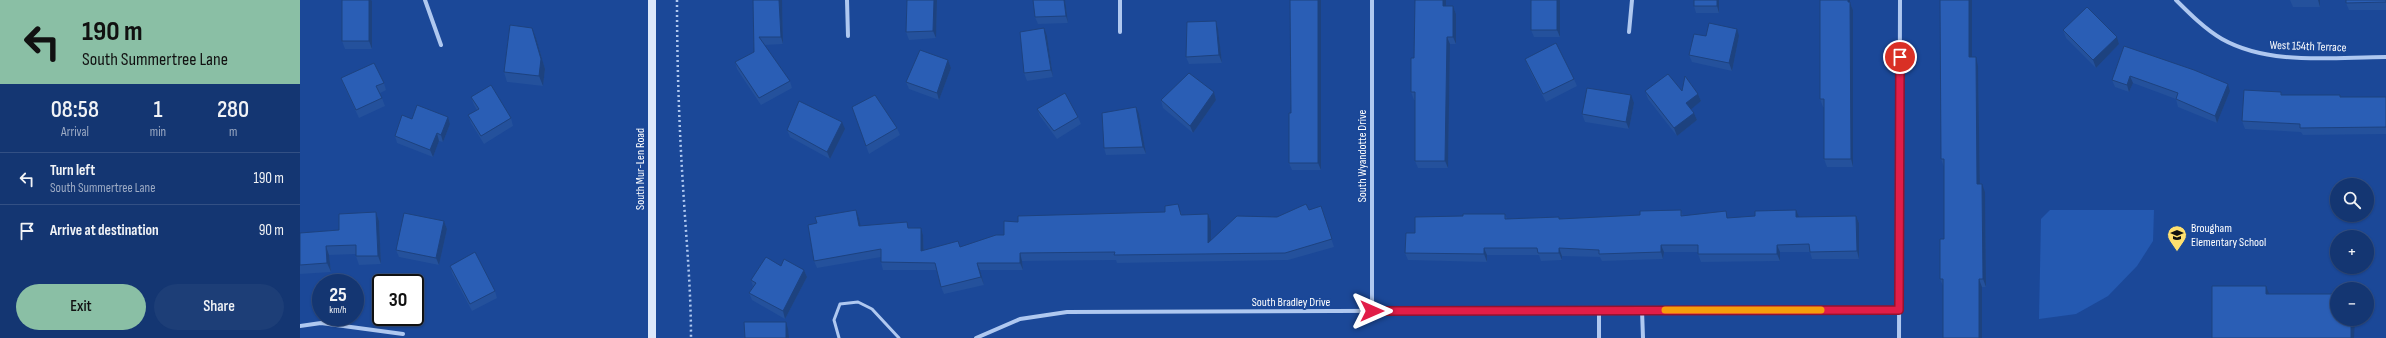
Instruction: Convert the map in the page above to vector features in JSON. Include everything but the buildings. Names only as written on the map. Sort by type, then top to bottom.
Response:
[{"type":"main road","name":"South Mur-Len Road","points":[[652,0],[652,338]]},
{"type":"street","points":[[425,0],[441,45]]},
{"type":"street","points":[[847,0],[848,36]]},
{"type":"street","points":[[1120,0],[1120,32]]},
{"type":"street","name":"South Wyandotte Drive","points":[[1372,0],[1372,311]]},
{"type":"street","points":[[1629,32],[1632,0]]},
{"type":"street","points":[[1899,338],[1900,0]]},
{"type":"street","name":"West 154th Terrace","points":[[2176,0],[2199,22],[2221,38],[2244,50],[2272,57],[2386,57]]},
{"type":"street","points":[[1599,310],[1599,338]]},
{"type":"street","points":[[1642,310],[1643,338]]},
{"type":"street","name":"South Bradley Drive","points":[[976,338],[1020,318],[1067,312],[1899,310]]},
{"type":"street","points":[[300,326],[321,323],[403,334]]},
{"type":"lane","points":[[839,338],[834,320],[840,304],[858,302],[872,308],[899,338]]},
{"type":"path","points":[[677,0],[677,65],[683,186],[691,291],[691,338]]},
{"type":"shaded area","points":[[2050,210],[2154,210],[2153,241],[2137,266],[2108,296],[2076,314],[2039,319],[2041,219]]},
{"type":"slow traffic","points":[[1665,310],[1821,310]]},
{"type":"place","name":"Brougham Elementary School","points":[[2177,252]]},
{"type":"route","points":[[1372,311],[1899,310],[1900,57]]}]
